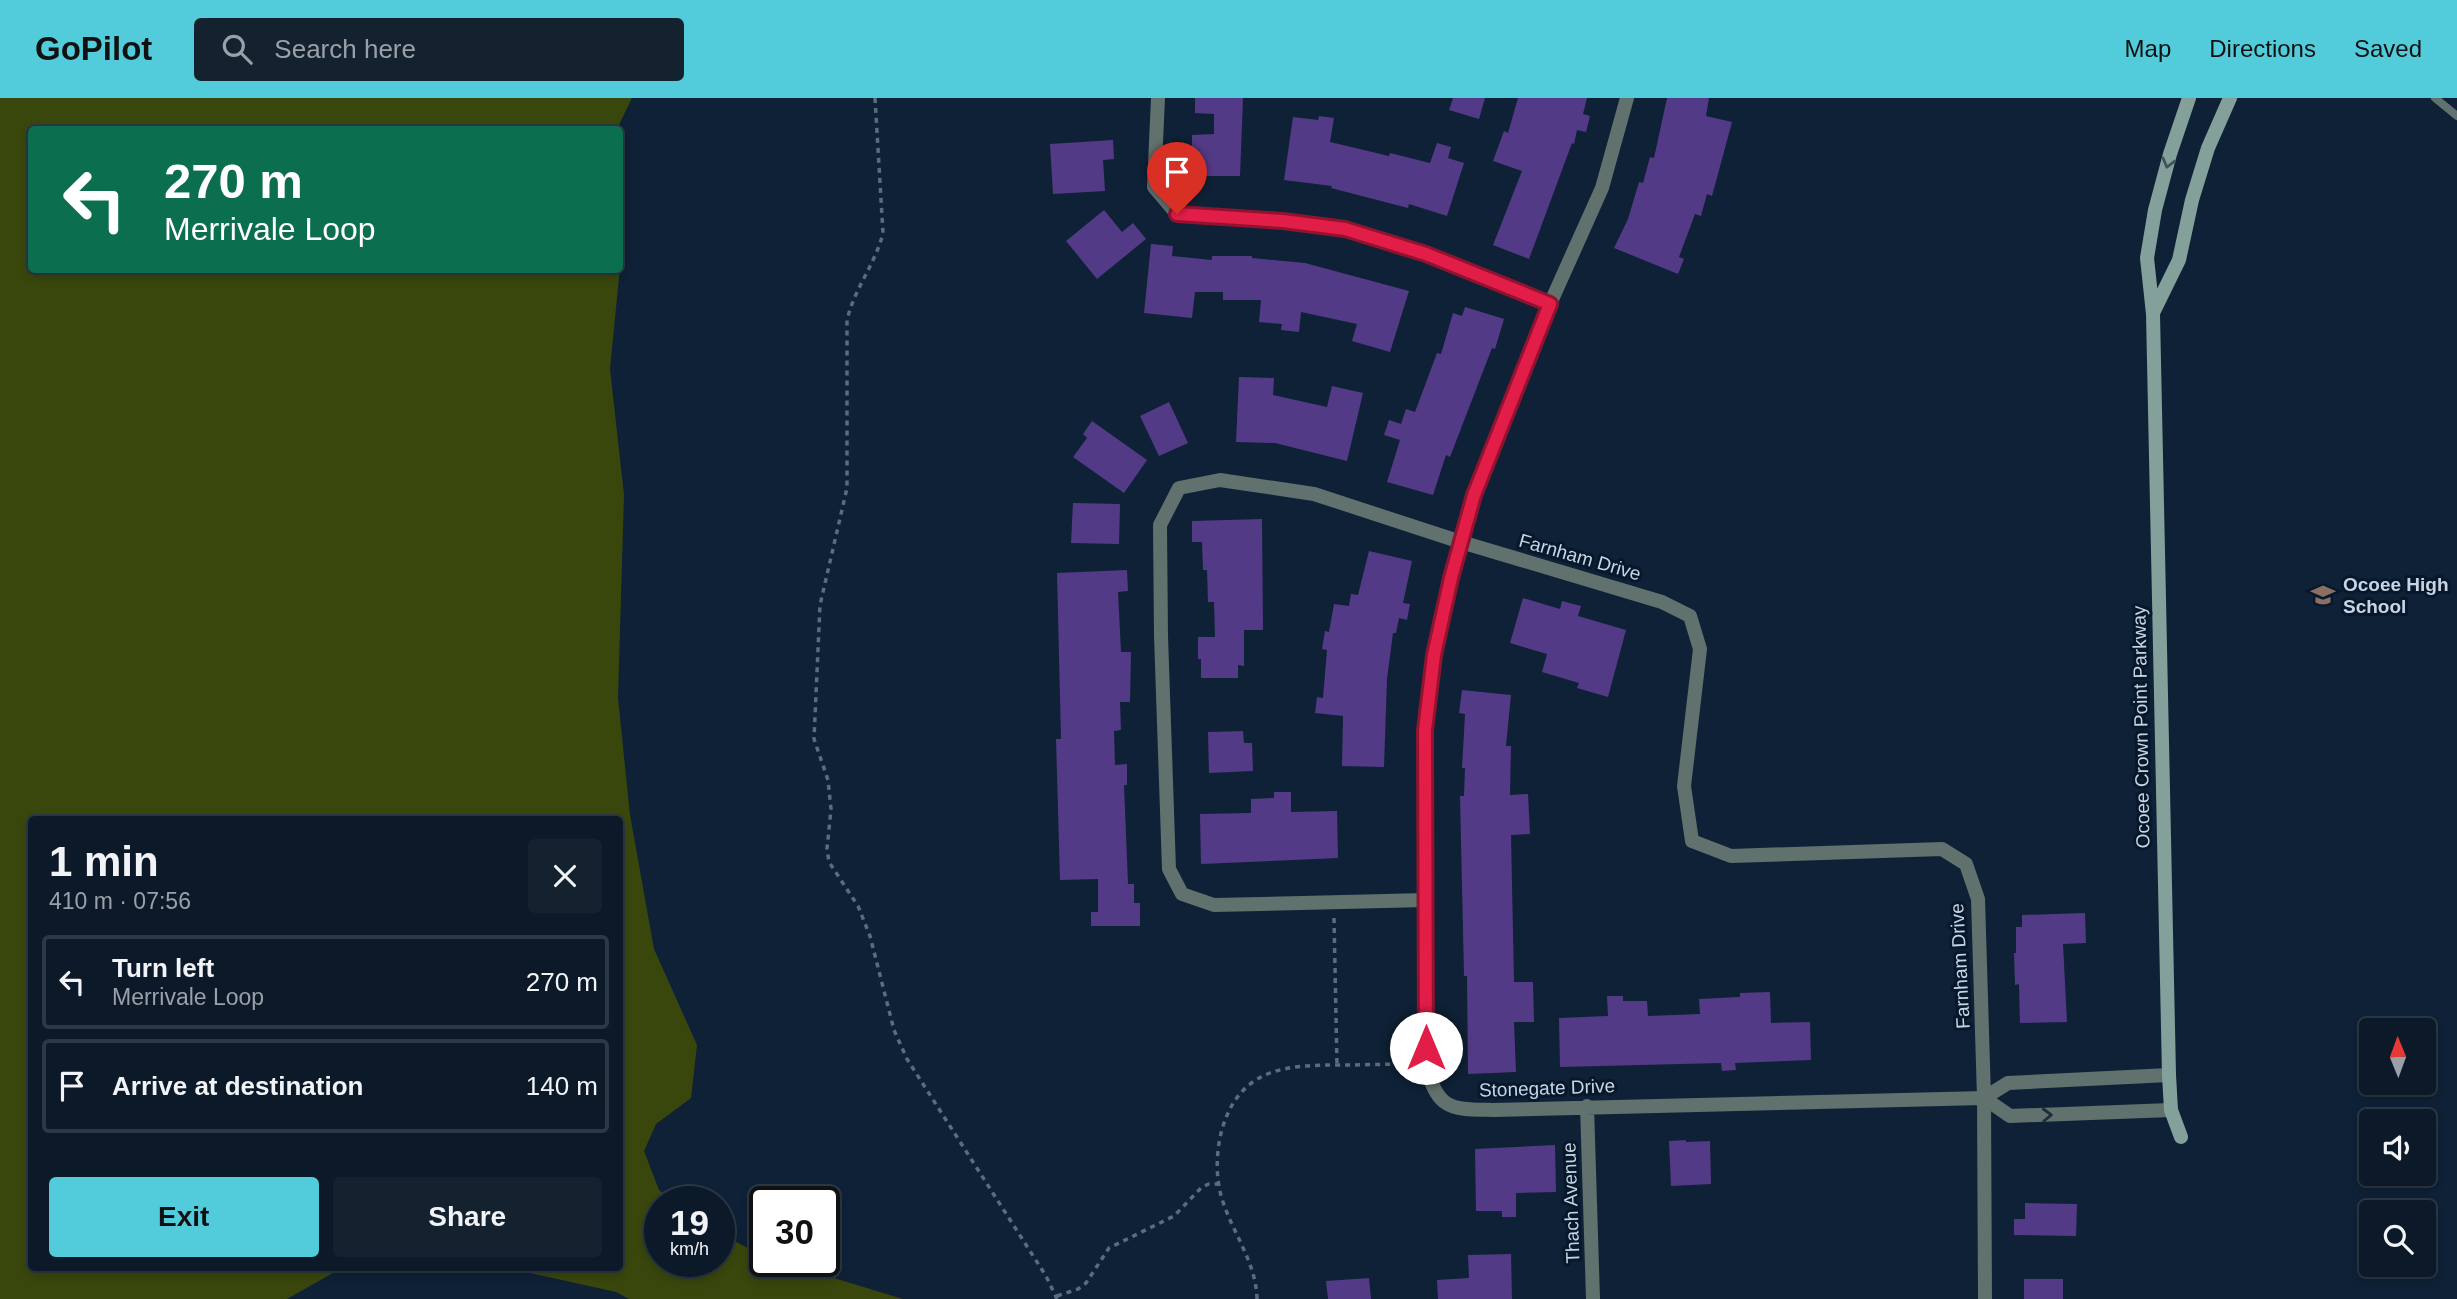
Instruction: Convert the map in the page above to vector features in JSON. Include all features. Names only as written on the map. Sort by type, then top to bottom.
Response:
[{"type":"street","points":[[1158,98],[1154,187],[1177,214],[1283,221],[1345,229],[1426,254],[1550,304]]},
{"type":"street","name":"Stonegate Drive","points":[[1627,98],[1602,188],[1550,304],[1474,495],[1434,655],[1425,730],[1424,822],[1426,1064],[1433,1092],[1454,1109],[1984,1098],[2008,1083],[2169,1075]]},
{"type":"street","name":"Ocoee Crown Point Parkway","points":[[2181,1137],[2171,1110],[2169,1075],[2152,314],[2147,258],[2167,165],[2189,98]]},
{"type":"street","name":"Ocoee Crown Point Parkway","points":[[2152,314],[2179,260],[2192,200],[2208,148],[2230,98]]},
{"type":"street","name":"Farnham Drive","points":[[1426,900],[1214,905],[1182,894],[1168,869],[1160,525],[1179,488],[1220,480],[1314,494],[1461,542],[1662,602],[1690,616],[1700,649],[1684,786],[1692,841],[1731,856],[1942,849],[1966,864],[1978,899],[1984,1098],[1985,1299]]},
{"type":"street","points":[[1984,1098],[2010,1115],[2171,1110]]},
{"type":"street","name":"Thach Avenue","points":[[1587,1106],[1593,1299]]},
{"type":"lane","points":[[2435,98],[2457,116]]},
{"type":"path","points":[[875,98],[883,233],[878,251],[852,299],[847,320],[847,488],[820,605],[814,739],[829,790],[829,862],[858,906],[870,936],[894,1030],[907,1059],[1046,1276],[1056,1298],[1086,1283],[1109,1248],[1174,1216],[1202,1186],[1218,1184]]},
{"type":"path","points":[[1334,902],[1337,1065]]},
{"type":"path","points":[[1257,1299],[1254,1271],[1231,1224],[1218,1184],[1220,1136],[1225,1119],[1242,1092],[1262,1076],[1297,1065],[1426,1064]]},
{"type":"green space","points":[[0,98],[632,98],[618,126],[28,126],[28,273],[620,273],[610,369],[624,495],[618,698],[630,815],[654,949],[697,1045],[691,1098],[656,1124],[644,1151],[657,1186],[644,1186],[644,1277],[735,1277],[735,1241],[749,1249],[749,1277],[830,1277],[903,1299],[629,1299],[616,1292],[521,1271],[623,1271],[623,816],[28,816],[28,1271],[372,1271],[333,1273],[287,1299],[0,1299]]},
{"type":"building","points":[[1195,98],[1243,98],[1240,176],[1192,176],[1192,135],[1214,134],[1214,114],[1195,113]]},
{"type":"building","points":[[1453,98],[1485,98],[1479,119],[1449,110]]},
{"type":"building","points":[[1518,98],[1587,98],[1583,114],[1590,116],[1586,132],[1577,130],[1529,259],[1493,245],[1522,171],[1493,161],[1504,131],[1508,133]]},
{"type":"building","points":[[1667,98],[1709,98],[1706,116],[1732,122],[1712,196],[1707,194],[1701,216],[1695,214],[1679,257],[1684,259],[1678,274],[1614,248],[1628,219],[1639,182],[1643,183],[1650,157],[1654,158]]},
{"type":"building","points":[[1319,116],[1334,118],[1330,142],[1389,156],[1390,153],[1430,163],[1437,143],[1451,147],[1448,158],[1464,163],[1447,216],[1409,204],[1408,208],[1331,188],[1332,186],[1284,180],[1293,117],[1318,120]]},
{"type":"building","points":[[1113,140],[1114,159],[1103,160],[1105,191],[1053,194],[1050,144]]},
{"type":"building","points":[[1104,210],[1122,232],[1133,223],[1146,239],[1097,279],[1066,241]]},
{"type":"building","points":[[1151,244],[1173,246],[1172,256],[1212,260],[1212,256],[1252,256],[1305,263],[1409,291],[1390,352],[1352,341],[1357,324],[1301,312],[1299,332],[1281,330],[1282,324],[1259,322],[1261,300],[1223,300],[1223,292],[1195,292],[1192,318],[1144,313]]},
{"type":"building","points":[[1465,307],[1504,319],[1495,349],[1492,348],[1450,457],[1446,455],[1433,495],[1387,482],[1400,440],[1384,435],[1389,420],[1401,424],[1406,409],[1415,412],[1437,353],[1441,354],[1453,313],[1462,316]]},
{"type":"building","points":[[1239,377],[1274,378],[1273,395],[1327,407],[1332,386],[1363,393],[1347,461],[1275,443],[1236,442]]},
{"type":"building","points":[[1169,402],[1188,443],[1159,456],[1140,416]]},
{"type":"building","points":[[1092,421],[1147,460],[1124,493],[1073,457],[1087,438],[1083,434]]},
{"type":"building","points":[[1073,503],[1120,504],[1119,544],[1071,543]]},
{"type":"building","points":[[1262,519],[1263,630],[1244,630],[1244,666],[1238,665],[1238,678],[1201,678],[1198,637],[1215,637],[1214,602],[1208,602],[1207,570],[1203,570],[1202,542],[1192,542],[1192,521]]},
{"type":"building","points":[[1369,551],[1412,561],[1403,603],[1410,604],[1407,620],[1399,618],[1396,633],[1393,633],[1387,679],[1384,767],[1342,766],[1343,716],[1315,713],[1317,697],[1323,698],[1327,650],[1322,649],[1325,631],[1329,632],[1334,604],[1349,606],[1351,594],[1358,595]]},
{"type":"building","points":[[1127,570],[1128,591],[1118,592],[1121,652],[1131,652],[1130,702],[1120,702],[1121,730],[1114,731],[1115,765],[1127,764],[1127,785],[1124,785],[1128,884],[1134,884],[1134,903],[1140,903],[1140,926],[1091,926],[1091,912],[1098,912],[1098,879],[1060,880],[1056,739],[1061,739],[1057,573]]},
{"type":"building","points":[[1523,598],[1560,609],[1562,601],[1581,606],[1578,616],[1626,630],[1608,697],[1577,688],[1579,683],[1542,672],[1547,654],[1510,643]]},
{"type":"building","points":[[1462,690],[1511,695],[1506,746],[1511,746],[1510,795],[1528,794],[1530,834],[1511,835],[1514,982],[1533,982],[1534,1022],[1514,1022],[1516,1072],[1468,1074],[1460,796],[1464,796],[1465,768],[1462,768],[1465,714],[1459,713]]},
{"type":"building","points":[[1243,731],[1244,743],[1252,743],[1253,771],[1209,773],[1208,732]]},
{"type":"building","points":[[1274,792],[1291,792],[1291,812],[1337,811],[1338,858],[1201,864],[1200,814],[1251,813],[1251,799],[1274,798]]},
{"type":"building","points":[[2085,913],[2086,943],[2063,944],[2067,1022],[2020,1023],[2019,984],[2015,985],[2014,953],[2016,927],[2022,927],[2022,915]]},
{"type":"building","points":[[1770,992],[1771,1023],[1810,1022],[1811,1060],[1735,1063],[1736,1070],[1722,1071],[1721,1063],[1560,1067],[1559,1018],[1608,1016],[1607,996],[1623,996],[1623,1001],[1647,1001],[1648,1016],[1700,1014],[1699,999]]},
{"type":"building","points":[[1669,1141],[1710,1141],[1711,1184],[1671,1186]]},
{"type":"building","points":[[1555,1145],[1556,1192],[1516,1193],[1516,1217],[1502,1217],[1502,1211],[1476,1211],[1475,1149]]},
{"type":"building","points":[[2025,1203],[2077,1204],[2076,1236],[2014,1235],[2014,1219],[2025,1219]]},
{"type":"building","points":[[1511,1254],[1512,1299],[1438,1299],[1437,1280],[1469,1278],[1468,1255]]},
{"type":"building","points":[[1369,1278],[1371,1299],[1328,1299],[1326,1281]]},
{"type":"building","points":[[2024,1279],[2063,1279],[2063,1299],[2024,1299]]},
{"type":"place","name":"Ocoee High School","points":[[2323,595]]},
{"type":"route","points":[[1177,214],[1283,221],[1345,229],[1426,254],[1550,304],[1474,495],[1451,578],[1434,655],[1425,730],[1426,1048]]}]
